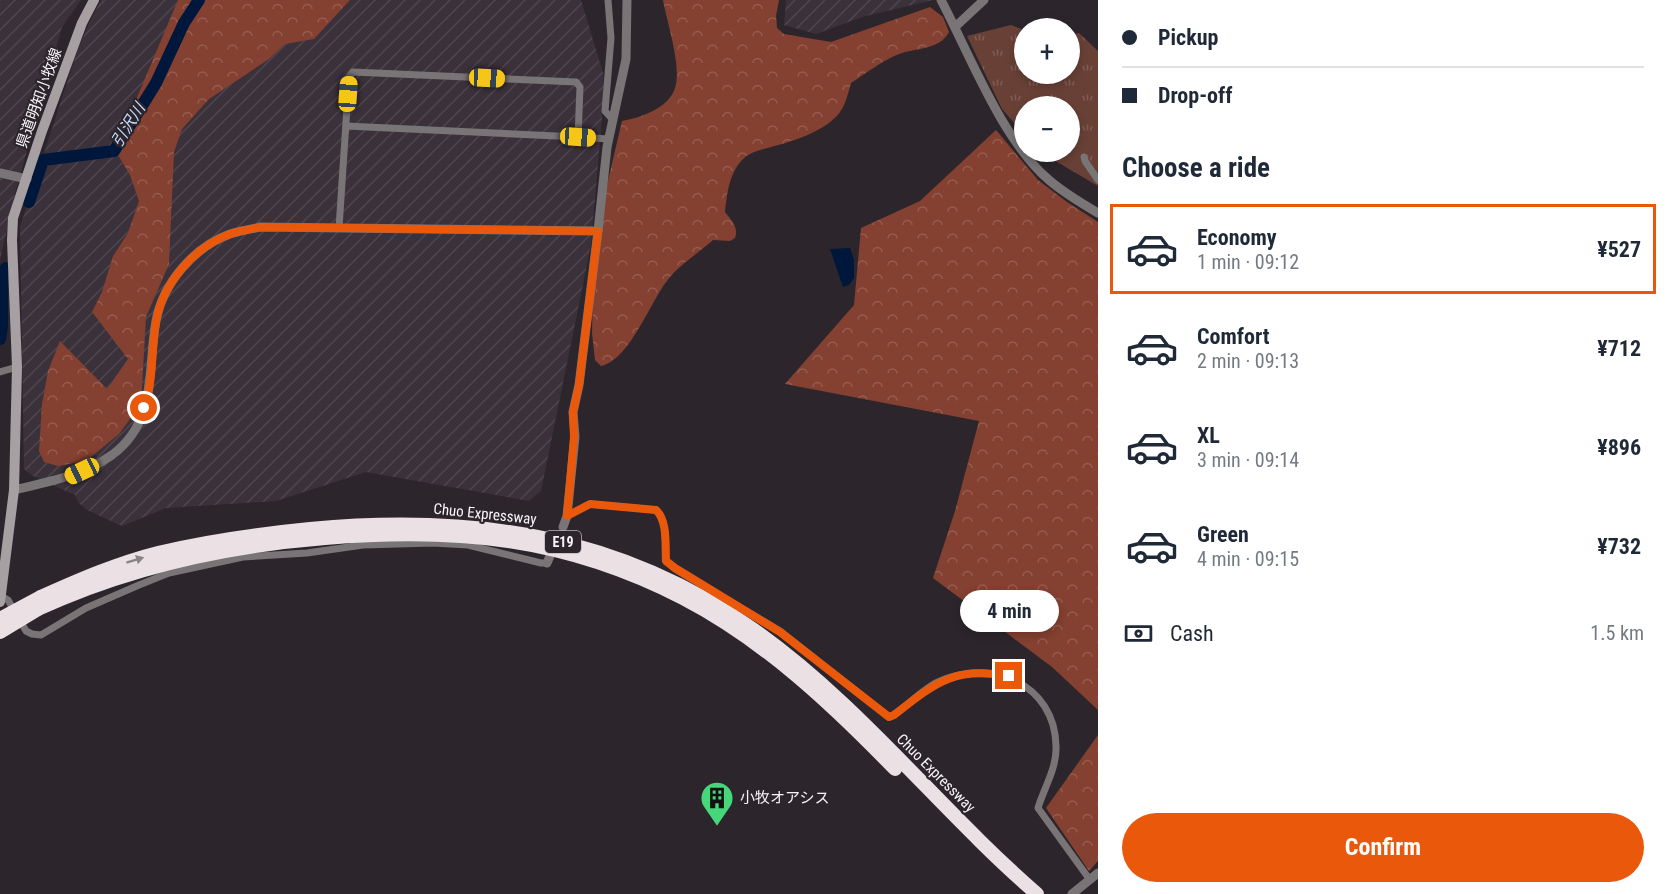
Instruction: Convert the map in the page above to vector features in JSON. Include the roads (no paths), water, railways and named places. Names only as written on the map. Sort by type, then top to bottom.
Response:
[{"type":"highway","name":"Chuo Expressway","points":[[0,620],[108,569],[157,553],[304,529],[383,524],[434,524],[510,531],[577,545],[618,559],[671,582],[720,608],[794,660],[844,705],[989,850],[1037,894]]},
{"type":"highway","name":"Chuo Expressway","points":[[0,632],[39,603],[159,565],[196,556],[294,541],[364,535],[433,533],[508,541],[575,555],[615,568],[666,590],[715,616],[749,638],[838,712],[1023,894]]},
{"type":"main road","name":"県道明知小牧線","points":[[1,599],[14,490],[17,367],[13,218],[82,23],[94,0]]},
{"type":"street","points":[[608,0],[611,38],[605,111],[613,120]]},
{"type":"street","points":[[563,527],[567,516],[574,437],[573,412],[579,385],[608,139],[626,59],[627,0]]},
{"type":"street","points":[[941,0],[1001,118],[1024,152],[1048,179],[1077,201],[1097,211]]},
{"type":"street","points":[[955,27],[984,0]]},
{"type":"street","points":[[339,228],[349,77],[353,72],[576,82],[580,87],[578,137]]},
{"type":"street","points":[[346,126],[608,139]]},
{"type":"street","points":[[1084,157],[1098,180]]},
{"type":"street","points":[[0,173],[27,179]]},
{"type":"street","points":[[14,490],[78,473],[113,454],[129,438],[140,420],[149,396],[156,320],[166,291],[182,268],[205,247],[230,234],[261,227],[598,231]]},
{"type":"street","points":[[0,372],[17,367]]},
{"type":"street","points":[[567,516],[590,504],[656,510],[663,522],[666,561],[780,632],[889,717],[938,682],[954,677],[991,673],[1009,676],[1021,682],[1042,702],[1053,722],[1055,733],[1054,763],[1038,808],[1090,880]]},
{"type":"street","points":[[1,599],[8,600],[26,631],[41,635],[86,608],[169,573],[243,556],[307,554],[363,545],[433,543],[468,545],[541,563],[549,560]]},
{"type":"street","points":[[1072,894],[1098,873]]},
{"type":"water","points":[[850,248],[854,260],[854,278],[849,285],[843,287],[830,249]]},
{"type":"waterway","name":"引沢川","points":[[29,202],[43,160],[114,151],[156,83],[184,23],[199,0]]},
{"type":"waterway","name":"引沢川","points":[[0,339],[2,274],[6,268]]},
{"type":"place","name":"小牧オアシス","points":[[717,827]]}]
